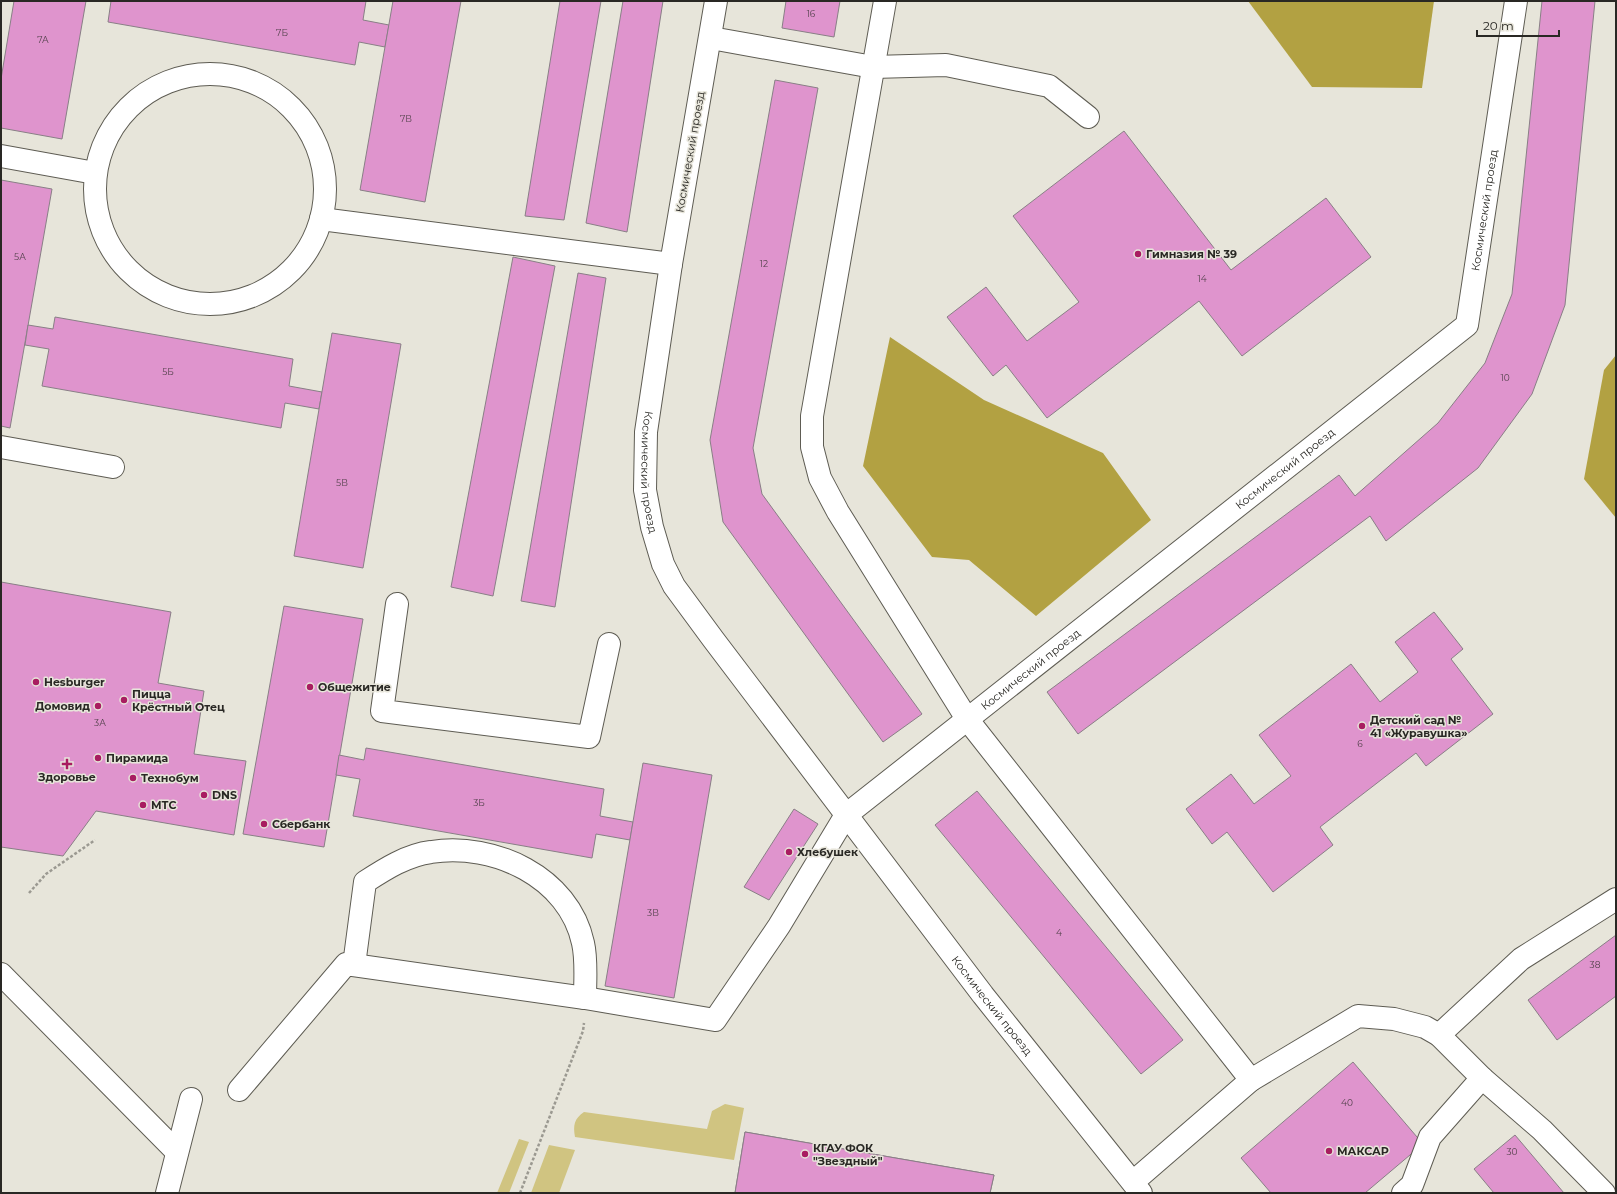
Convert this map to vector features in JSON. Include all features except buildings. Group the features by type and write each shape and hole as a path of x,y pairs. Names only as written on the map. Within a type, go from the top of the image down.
{"street":[{"name":"Космический проезд","path":"716,1 711,38 694,121 646,432 645,490 652,527 659,551 674,586 983,995 1137,1188"},
{"path":"885,1 872,67 812,416 812,447 820,478 838,512 967,719 1250,1080"},
{"name":"Космический проезд","path":"846,815 1467,325 1516,1"},
{"path":"711,38 872,67 946,65 1049,86 1088,118"},
{"path":"195,75 233,76 268,89 297,113 317,145 325,182 321,219 305,254 279,282 244,300 206,305 168,297 141,281 135,277 110,248 96,212 95,173 106,137 128,107 159,85 195,75"},
{"path":"1,156 95,173"},
{"path":"321,219 671,264"},
{"path":"1,448 113,467"},
{"path":"397,604 382,711 589,737 609,644"},
{"path":"239,1090 346,964 585,998 715,1020 779,926 846,815"},
{"path":"354,965 365,882 393,864 430,852 471,850 509,860 549,884 573,916 584,944 585,998"},
{"path":"1439,1035 1521,959 1616,899"},
{"path":"1,974 177,1152"},
{"path":"1137,1188 1250,1080 1358,1016 1394,1019 1426,1027 1439,1035 1482,1078 1542,1130 1604,1193"},
{"path":"1403,1193 1412,1185 1430,1137 1482,1078"},
{"path":"167,1193 191,1099"}],"path":[{"path":"29,893 46,874 95,840"},
{"path":"520,1193 583,1031 585,998"}],"shaded area":[{"path":"1248,1 1434,1 1422,88 1312,87"},
{"path":"890,337 984,400 1103,453 1151,520 1036,616 969,560 932,557 863,466"},
{"path":"1616,355 1616,518 1584,479 1604,370"},
{"path":"725,1104 744,1108 734,1160 575,1137 574,1129 576,1120 584,1112 707,1129 712,1111"},
{"path":"519,1139 529,1142 509,1193 497,1193"},
{"path":"549,1145 575,1150 559,1193 531,1193"}],"place":[{"name":"Гимназия № 39","path":"1138,254"},
{"name":"Hesburger","path":"36,682"},
{"name":"Общежитие","path":"310,687"},
{"name":"Пицца Крёстный Отец","path":"124,700"},
{"name":"Домовид","path":"98,706"},
{"name":"Детский сад № 41 «Журавушка»","path":"1362,726"},
{"name":"Пирамида","path":"98,758"},
{"name":"Здоровье","path":"67,764"},
{"name":"Технобум","path":"133,778"},
{"name":"DNS","path":"204,795"},
{"name":"МТС","path":"143,805"},
{"name":"Сбербанк","path":"264,824"},
{"name":"Хлебушек","path":"789,852"},
{"name":"МАКСАР","path":"1329,1151"},
{"name":"КГАУ ФОК \"Звездный\"","path":"805,1154"}]}
